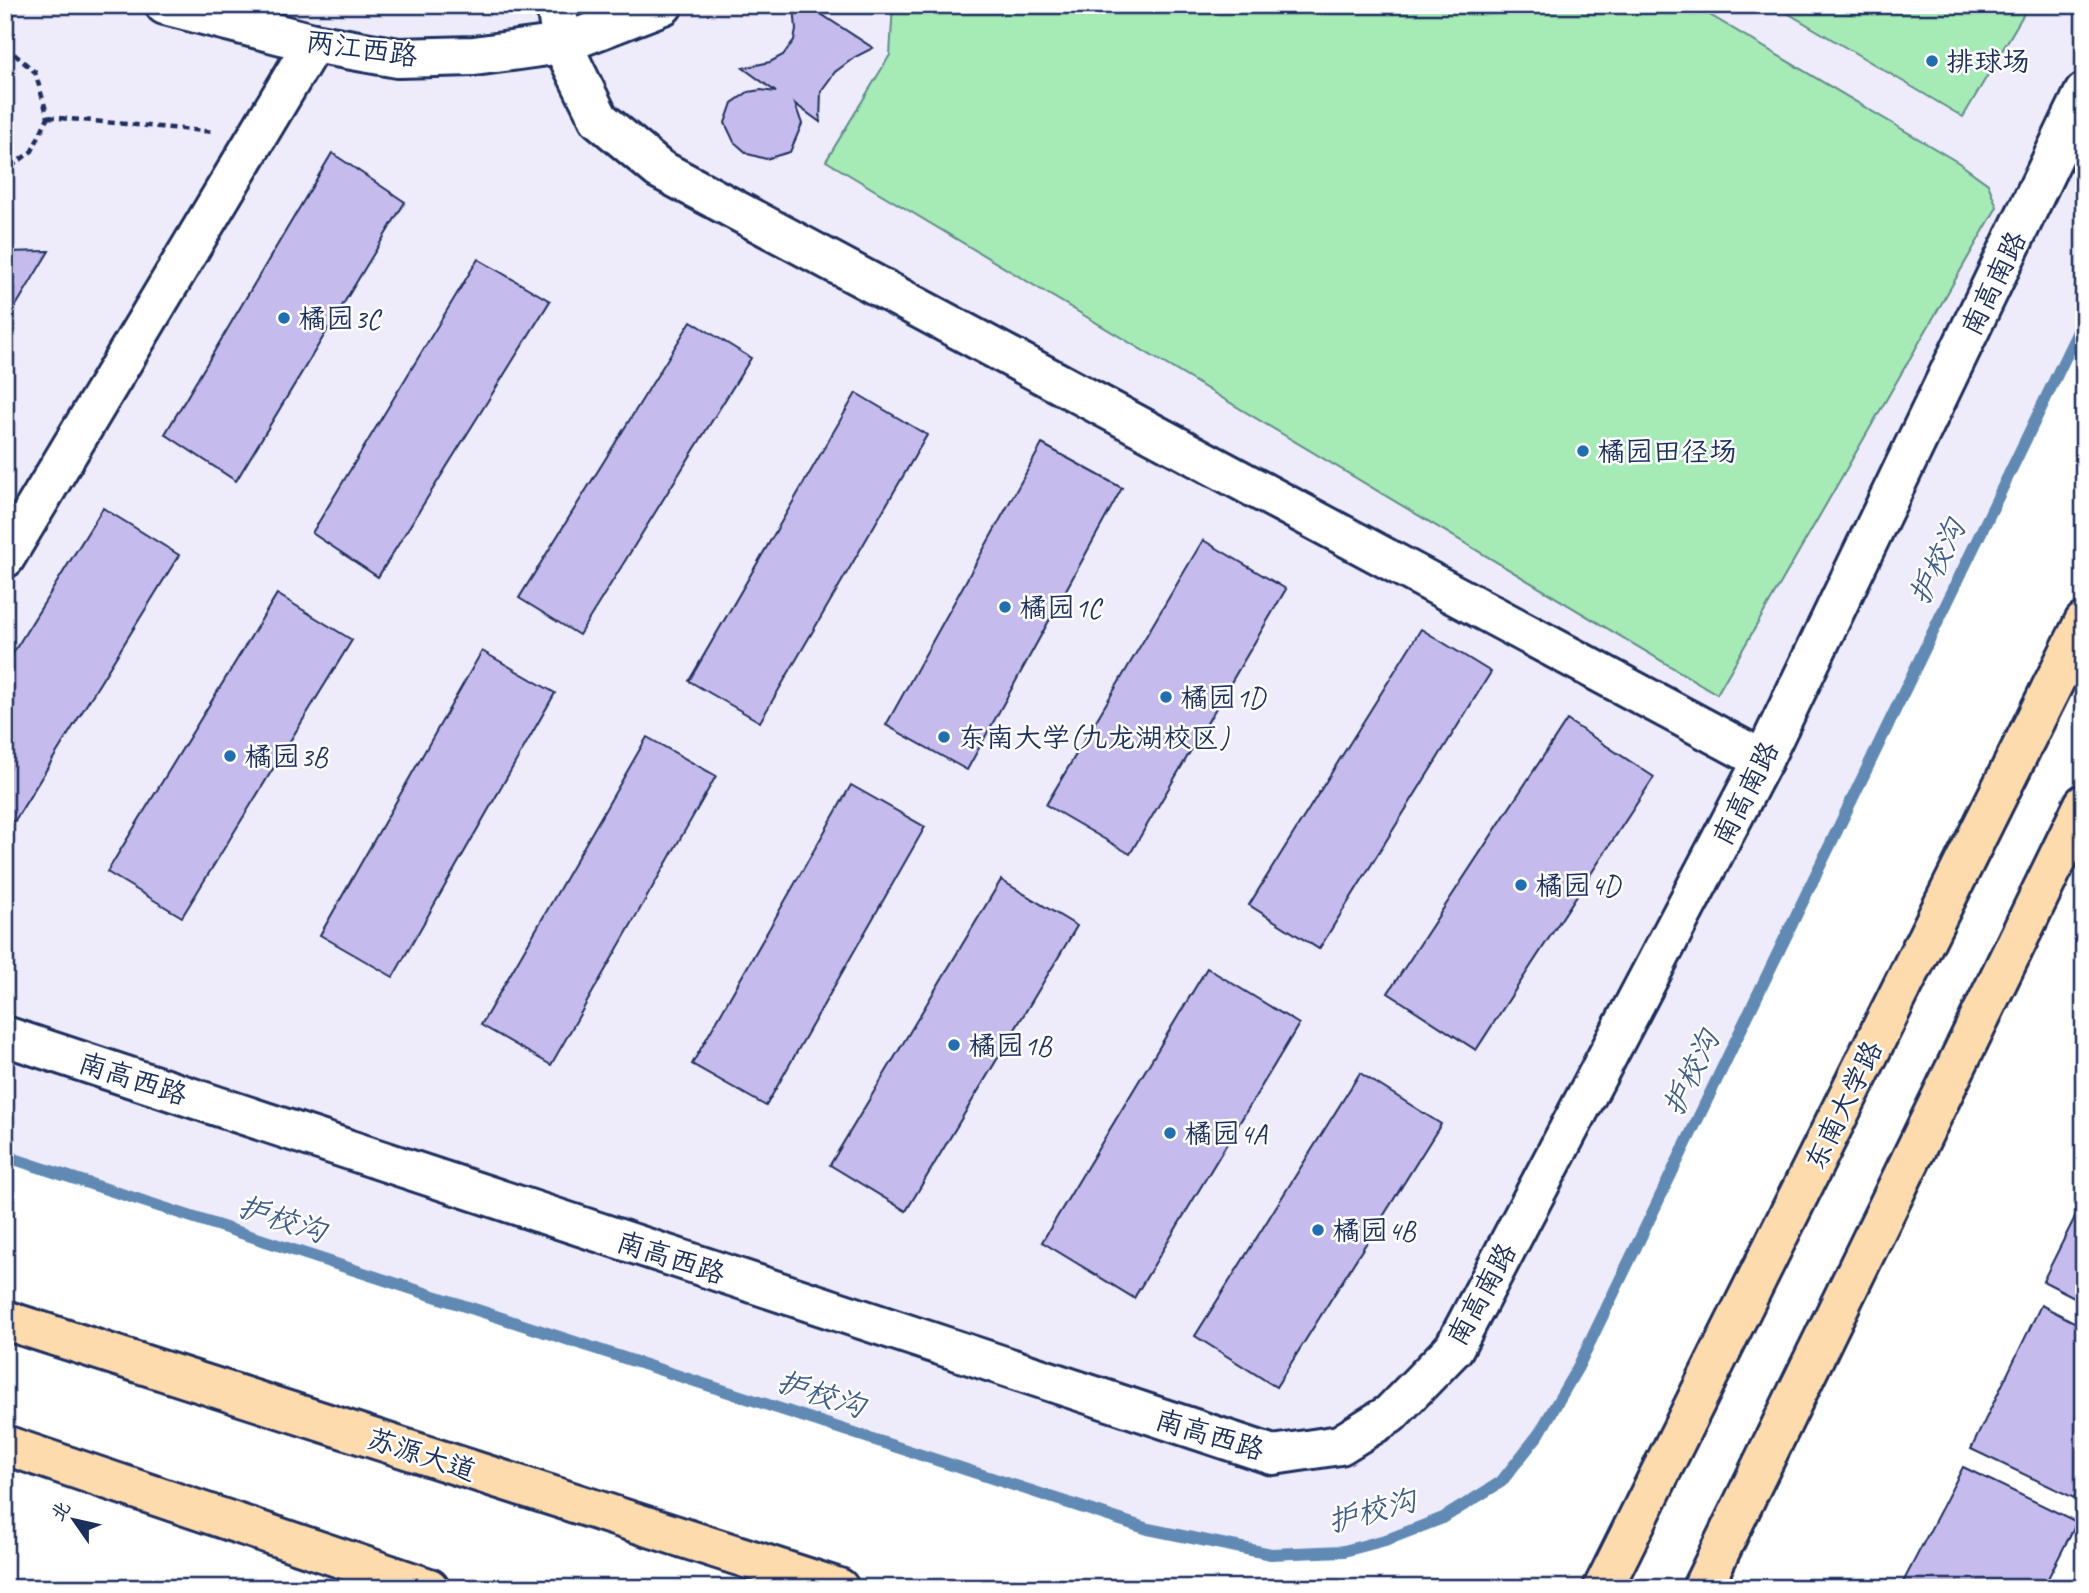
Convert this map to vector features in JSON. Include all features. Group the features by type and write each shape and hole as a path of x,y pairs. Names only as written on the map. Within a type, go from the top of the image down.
{"main road":[{"name":"东南大学路","path":"1602,1588 2084,622"},
{"path":"1702,1588 2084,804"},
{"name":"苏源大道","path":"5,1320 839,1588"},
{"path":"5,1445 429,1588"}],"street":[{"name":"两江西路","path":"165,5 313,43 398,58 474,56 562,44 663,5"},
{"path":"556,5 562,44 598,119 659,169 1763,760"},
{"path":"5,558 313,43"},
{"name":"南高南路","path":"1340,1445 1390,1415 1454,1348 1763,760 2084,93"},
{"name":"南高西路","path":"5,1036 1273,1455 1340,1445"}],"path":[{"path":"5,46 35,72 48,117 32,151 5,171"},
{"path":"48,117 257,136"}],"shaded area":[{"name":"东南大学(九龙湖校区)","path":"5,5 2084,5 2084,319 1578,1367 1539,1434 1501,1482 1443,1518 1389,1539 1344,1551 1271,1554 1148,1529 5,1156"}],"green space":[{"name":"橘园田径场","path":"893,5 1693,5 1959,163 1988,184 1997,207 1717,694 826,161 890,55"},
{"name":"排球场","path":"1774,5 2029,5 1963,117"}],"building":[{"path":"794,5 807,5 873,48 835,72 821,91 820,122 795,104 802,124 790,152 766,159 748,154 734,142 725,123 732,103 748,92 776,92 743,68 770,62 783,55 794,40"},
{"name":"橘园3C","path":"332,153 405,202 236,481 165,434"},
{"path":"49,251 5,324 5,252"},
{"path":"478,259 550,301 378,577 312,533"},
{"path":"691,321 751,358 579,635 519,598"},
{"path":"856,393 927,435 760,722 689,681"},
{"name":"橘园1C","path":"1042,444 1122,488 967,770 886,725"},
{"path":"103,508 179,555 14,822 5,816 5,666"},
{"name":"橘园1D","path":"1203,540 1286,589 1130,854 1046,805"},
{"name":"橘园3B","path":"277,594 352,640 182,917 107,872"},
{"path":"1421,629 1491,672 1319,949 1249,905"},
{"path":"482,651 555,693 393,977 320,935"},
{"name":"橘园4D","path":"1567,720 1654,777 1476,1050 1388,993"},
{"path":"647,737 716,776 551,1065 481,1025"},
{"path":"851,785 925,827 766,1106 692,1064"},
{"name":"橘园1B","path":"1001,880 1077,926 906,1211 830,1165"},
{"name":"橘园4A","path":"1207,968 1299,1024 1134,1298 1042,1242"},
{"name":"橘园4B","path":"1360,1073 1441,1124 1276,1387 1195,1336"},
{"path":"2084,1199 2084,1302 2043,1281"},
{"path":"2041,1305 2084,1327 2084,1478 2074,1498 1971,1449"},
{"path":"1963,1467 2077,1522 2043,1588 1900,1588"}],"waterway":[{"name":"护校沟","path":"5,1156 1148,1529 1271,1554 1344,1551 1389,1539 1443,1518 1501,1482 1539,1434 1578,1367 2084,319"}],"place":[{"name":"排球场","path":"1932,61"},
{"name":"橘园3C","path":"284,318"},
{"name":"橘园田径场","path":"1583,451"},
{"name":"橘园1C","path":"1005,607"},
{"name":"橘园1D","path":"1166,697"},
{"name":"东南大学(九龙湖校区)","path":"944,737"},
{"name":"橘园3B","path":"230,756"},
{"name":"橘园4D","path":"1521,885"},
{"name":"橘园1B","path":"954,1045"},
{"name":"橘园4A","path":"1170,1133"},
{"name":"橘园4B","path":"1318,1230"}]}
